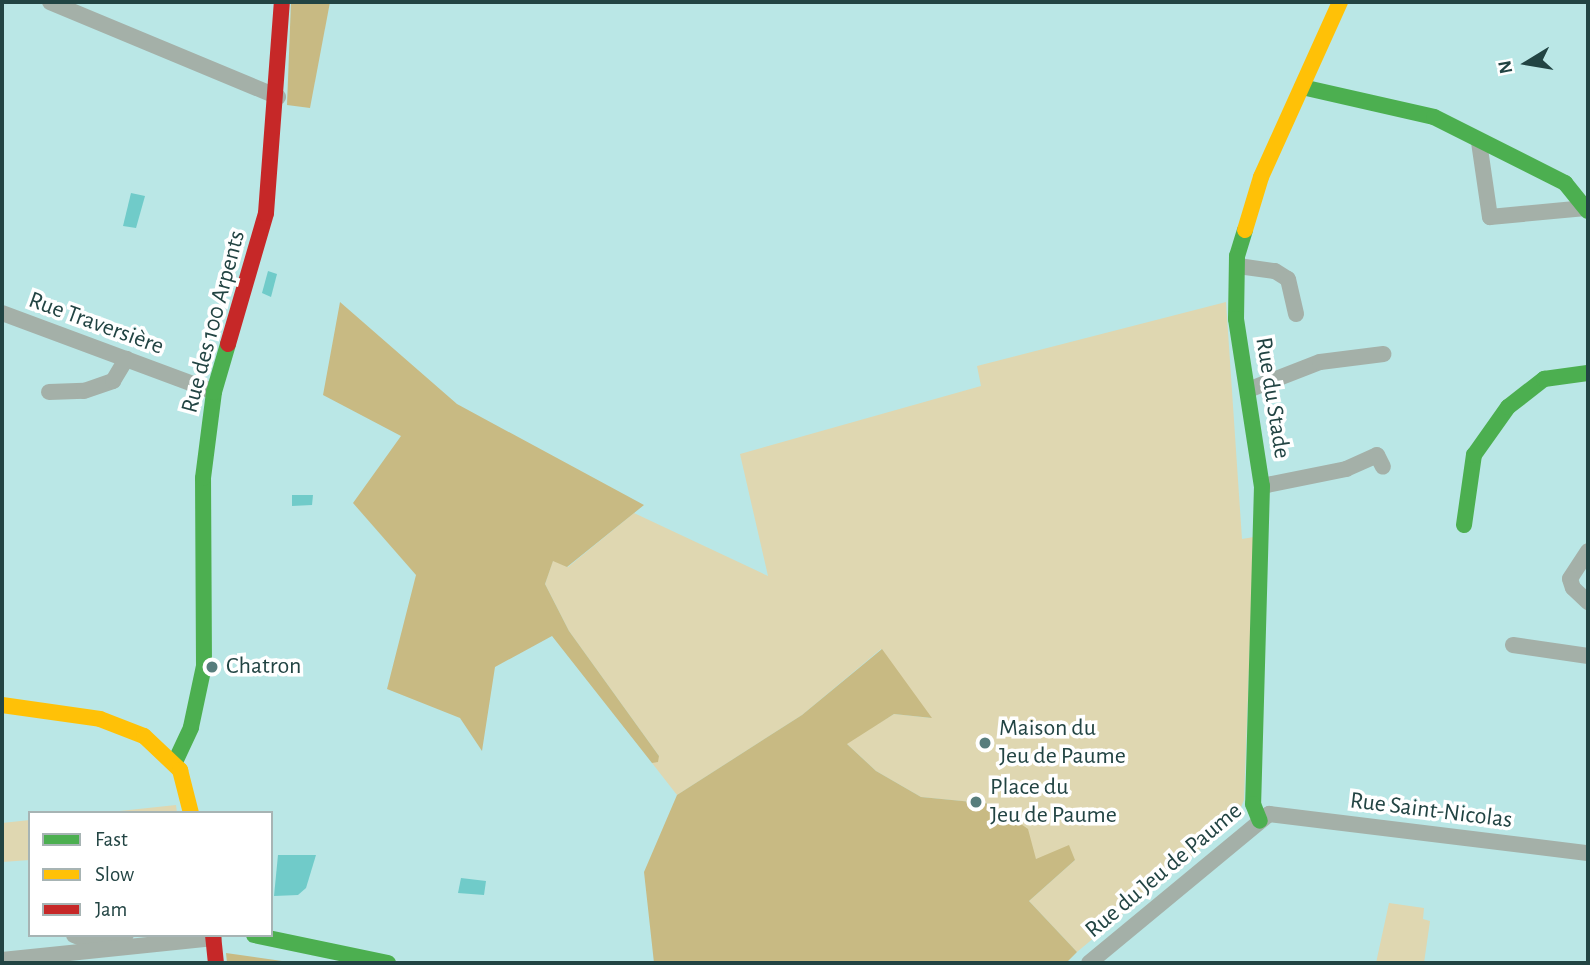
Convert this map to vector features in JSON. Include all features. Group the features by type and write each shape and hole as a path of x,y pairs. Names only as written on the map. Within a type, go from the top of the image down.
{"street":[{"path":"50,2 278,97"},
{"name":"Rue des 100 Arpents","path":"175,762 191,727 204,666 201,496 214,392 260,241 278,97 282,2"},
{"name":"Rue du Stade","path":"1264,817 1253,804 1262,486 1236,318 1237,265 1247,215 1340,2"},
{"path":"1302,87 1434,117 1565,183 1587,209"},
{"path":"1479,142 1490,217 1587,209"},
{"path":"1237,265 1275,271 1288,279 1296,314"},
{"name":"Rue Traversière","path":"2,313 214,392"},
{"path":"1248,390 1320,362 1383,354"},
{"path":"49,392 84,391 113,381 126,359"},
{"path":"1464,525 1474,455 1508,407 1544,379 1588,373"},
{"path":"1262,486 1346,469 1377,455 1383,467"},
{"path":"1588,551 1570,579 1573,588 1588,602"},
{"path":"1513,645 1588,656"},
{"path":"2,705 100,719 144,736 175,762 186,786 191,811"},
{"name":"Rue Saint-Nicolas","path":"1264,817 1588,853"},
{"name":"Rue du Jeu de Paume","path":"1089,963 1264,817"},
{"path":"79,937 105,937"},
{"path":"2,960 214,937 216,963"},
{"path":"264,937 388,963"}],"shaded area":[{"path":"291,2 330,2 310,108 287,105"},
{"path":"340,302 457,404 644,505 567,567 553,561 545,584 569,631 659,756 658,762 652,763 552,636 495,667 482,751 460,718 387,689 416,575 353,503 401,436 323,395"},
{"path":"1226,302 1242,539 1254,537 1244,800 1236,819 1077,952 1029,901 1075,860 1036,859 993,804 921,797 876,771 846,743 894,714 931,718 881,649 802,715 677,795 652,763 659,756 569,631 545,584 553,560 568,567 634,513 768,576 740,454 981,386 977,366"},
{"path":"882,649 932,718 894,714 847,744 876,771 921,797 993,804 1028,829 1036,859 1069,845 1075,860 1029,901 1077,952 1066,963 654,963 644,872 677,795 802,715"},
{"path":"176,805 177,811 120,811"},
{"path":"28,820 28,860 2,862 2,823"},
{"path":"1389,903 1424,908 1423,919 1430,921 1424,963 1376,963"},
{"path":"226,953 296,963 227,963"}],"water":[{"path":"131,193 145,196 136,228 123,226"},
{"path":"268,271 277,274 271,297 262,293"},
{"path":"292,495 313,495 312,505 292,506"},
{"path":"278,855 316,855 306,888 298,895 274,896"},
{"path":"461,878 486,881 484,895 458,893"}],"traffic: fast":[{"path":"1302,87 1434,117 1565,183 1588,211"},
{"path":"1245,230 1237,256 1236,319 1262,486 1253,804 1260,821"},
{"path":"175,762 191,727 204,666 203,478 214,392 228,344"},
{"path":"1464,525 1474,455 1508,407 1544,379 1588,373"},
{"path":"264,937 388,963"}],"traffic: slow":[{"path":"1245,230 1261,177 1340,2"},
{"path":"2,705 100,719 144,736 180,770 190,811"}],"traffic: jam":[{"path":"228,344 266,213 282,2"},
{"path":"213,937 216,963"}],"place":[{"name":"Chatron","path":"212,667"},
{"name":"Maison du Jeu de Paume","path":"985,743"},
{"name":"Place du Jeu de Paume","path":"976,802"}]}
